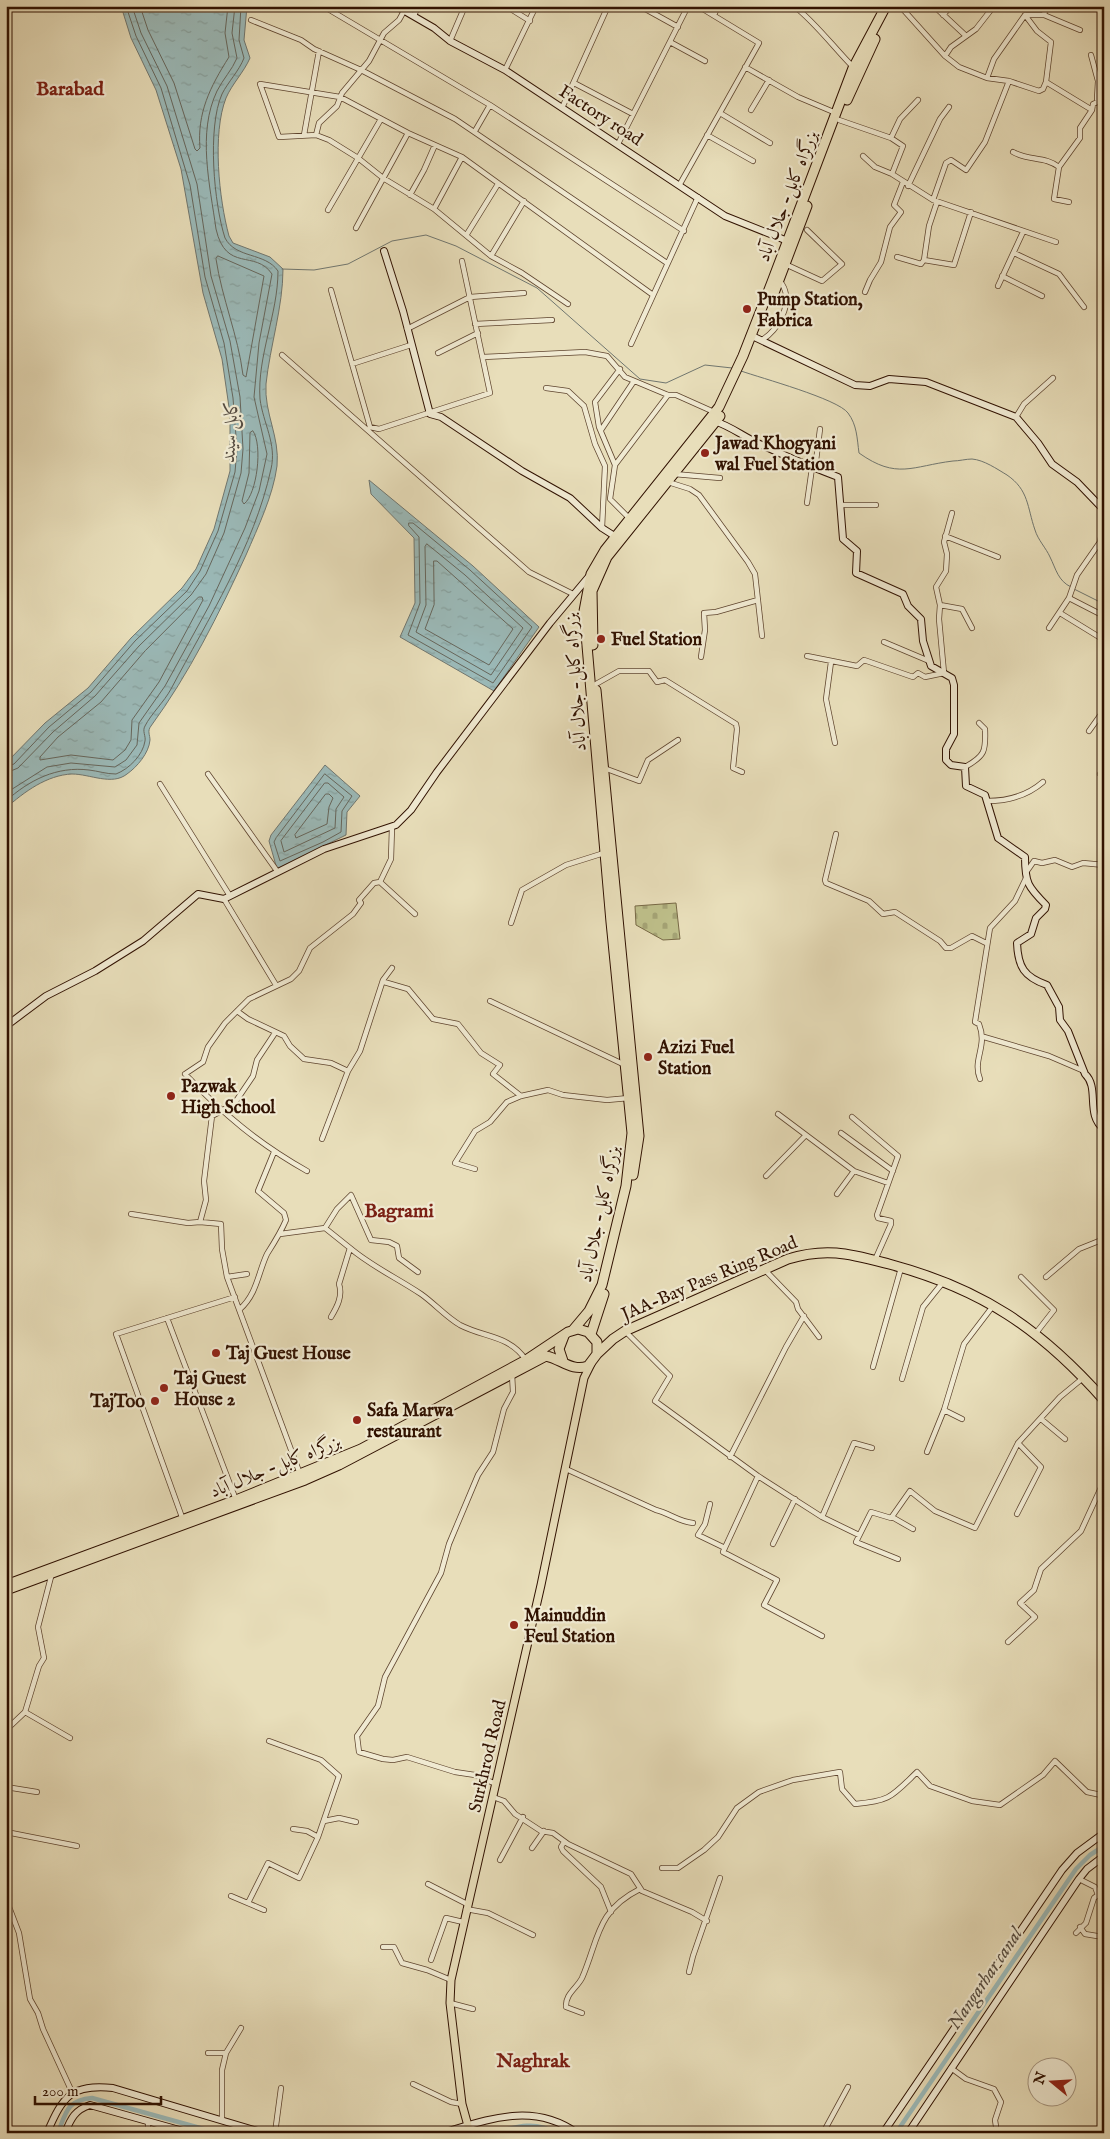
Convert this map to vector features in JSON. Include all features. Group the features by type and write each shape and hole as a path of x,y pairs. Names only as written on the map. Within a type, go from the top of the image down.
{"highway":[{"name":"بزرگراه کابل- جلال آباد","path":"602,785 604,768 596,684 590,645 592,591 608,556 714,418 726,398 756,338 790,242 856,70 886,6"},
{"name":"بزرگراه کابل- جلال آباد","path":"856,70 893,6"},
{"name":"بزرگراه کابل- جلال آباد","path":"776,282 785,264 790,242"},
{"name":"بزرگراه کابل- جلال آباد","path":"597,1354 598,1348 593,1335 614,1250 629,1168 632,1098 614,922 585,596 591,574 616,537 667,477"},
{"name":"بزرگراه کابل- جلال آباد","path":"614,922 625,1065 632,1098"},
{"name":"بزرگراه کابل- جلال آباد","path":"6,1585 236,1500 361,1449 526,1360 570,1331 585,1318 596,1300 614,1250"},
{"name":"JAA-Bay Pass Ring Road","path":"597,1354 612,1339 625,1332 788,1259 815,1252 850,1253 944,1281 993,1306 1036,1333 1104,1400"},
{"path":"570,1331 584,1330 593,1335 612,1339"},
{"name":"بزرگراه کابل- جلال آباد","path":"563,1361 560,1356 560,1343 570,1331"},
{"path":"563,1361 573,1368 583,1368 592,1363 597,1354"},
{"name":"بزرگراه کابل- جلال آباد","path":"6,1590 305,1480 339,1465 546,1356 563,1361"}],"main road":[{"name":"Surkhrod Road","path":"469,2129 462,2104 450,2003 451,1980 566,1469 582,1387 587,1370 592,1363"},
{"path":"573,1368 581,1380 582,1387"}],"street":[{"path":"322,6 490,105 684,231"},
{"name":"Factory road","path":"396,6 450,41 505,70 680,184 725,216 790,242"},
{"path":"414,16 418,6"},
{"path":"450,41 465,6"},
{"path":"506,6 530,21"},
{"path":"505,70 536,6"},
{"path":"562,108 608,6"},
{"path":"640,6 678,27"},
{"path":"618,144 688,6"},
{"path":"680,184 759,43 698,6"},
{"path":"714,15 718,6"},
{"path":"794,6 809,17 821,35 856,70"},
{"path":"900,6 945,56 959,67 987,78 1008,81 1042,91 1046,82 1051,42 1037,31 1026,15"},
{"path":"934,6 965,35"},
{"path":"943,15 950,6"},
{"path":"945,56 951,47 965,35 976,29 994,6"},
{"path":"1044,15 1046,6"},
{"path":"316,135 317,126 337,106 340,97 374,54 384,33 399,20 404,11"},
{"path":"987,78 994,59 1026,15"},
{"path":"1026,15 1044,15 1080,30"},
{"path":"251,20 302,40 319,51 361,70 475,131 667,263"},
{"path":"670,42 705,61"},
{"path":"304,135 319,51"},
{"path":"1091,55 1098,81 1096,99 1102,103"},
{"path":"745,67 798,97 891,138 904,147 892,174"},
{"path":"751,110 769,80"},
{"path":"897,256 921,264 924,260 929,226 946,163 951,160 965,171 985,142 1008,81"},
{"path":"1046,82 1092,110"},
{"path":"574,83 633,114"},
{"path":"568,304 522,273 490,256 467,234 434,208 383,178 358,158 316,135 279,137 260,84 340,97 408,133 462,157 653,295"},
{"path":"891,138 900,119 918,100"},
{"path":"1069,202 1054,199 1058,167 1080,138 1080,128 1092,110 1093,104 1102,103"},
{"path":"475,131 490,105"},
{"path":"908,186 940,119 949,107"},
{"path":"720,112 770,142"},
{"path":"328,210 381,119"},
{"path":"356,228 408,133"},
{"path":"708,134 752,160"},
{"path":"410,195 424,170 435,144"},
{"path":"1013,152 1026,159 1050,160 1058,167"},
{"path":"863,156 875,167 892,174 908,186 935,201 1056,242"},
{"path":"434,208 462,157"},
{"path":"865,292 881,262 890,227 901,212 894,205 903,182"},
{"path":"467,234 498,184"},
{"path":"631,344 698,197"},
{"path":"490,256 524,201"},
{"path":"924,260 954,265 971,212"},
{"path":"785,264 822,281 842,264 807,230"},
{"path":"998,286 1023,232"},
{"path":"384,251 430,414"},
{"path":"1014,253 1059,274 1084,307"},
{"path":"331,290 370,427 380,429 490,393 462,261"},
{"path":"1002,276 1042,296"},
{"path":"756,338 774,332 785,305 784,288 776,282"},
{"path":"407,329 470,297 524,293"},
{"path":"475,324 552,320"},
{"path":"438,353 478,333"},
{"path":"756,338 855,385 870,386 889,379 926,382 1016,416 1052,464 1077,482 1103,508"},
{"path":"352,364 411,346"},
{"path":"483,357 585,352 607,356 625,377 668,395 676,394 760,445 814,469 838,477 843,539 856,551 856,573 904,595 908,606 921,619 923,641 933,668 944,673 954,682 954,734 944,755 949,764 965,767 977,760 984,752 986,729 978,723"},
{"path":"282,355 529,572 585,596"},
{"path":"615,465 601,430 595,402 620,369"},
{"path":"1016,416 1028,400 1053,378"},
{"path":"601,430 634,381"},
{"path":"546,388 568,391 584,406 595,444 605,466 602,528"},
{"path":"630,519 610,499 615,465 668,395"},
{"path":"430,414 441,417 522,471 570,498 602,528 616,537"},
{"path":"807,504 820,429"},
{"path":"667,477 720,478"},
{"path":"667,477 699,495 748,562 755,574 762,636"},
{"path":"841,505 876,505"},
{"path":"944,673 939,619 940,606 936,587 946,571 946,536 952,513"},
{"path":"1049,628 1069,598 1077,575 1102,543 1104,522"},
{"path":"946,536 998,557"},
{"path":"6,1026 46,996 95,971 143,941 198,894 227,897 277,871 334,845 392,827 411,810 437,772 574,592 591,574"},
{"path":"1069,598 1104,616"},
{"path":"701,657 705,630 704,613 716,612 758,600"},
{"path":"940,606 962,609 972,628"},
{"path":"1060,613 1104,640"},
{"path":"884,642 929,661"},
{"path":"806,656 857,666 864,660 913,676 918,673 925,677 944,673"},
{"path":"831,662 827,710 835,742"},
{"path":"596,684 619,671 649,671 657,682 665,680 736,724 733,768 742,772"},
{"path":"1089,731 1104,710"},
{"path":"604,768 639,781 648,760 678,740"},
{"path":"965,767 966,786 982,792 998,838 1024,858 1028,887 1046,907 1036,918 1031,934 1017,943 1021,966 1033,980 1047,985 1059,1007 1060,1020 1068,1031 1085,1072 1090,1079 1092,1106 1096,1120 1104,1129"},
{"path":"1100,774 1104,768"},
{"path":"208,774 277,871"},
{"path":"987,802 1004,801 1033,791 1044,782"},
{"path":"160,784 227,897 276,986"},
{"path":"380,882 391,859 392,827"},
{"path":"836,834 825,880 826,883 869,901 882,914 895,912 940,941 946,948 951,948 972,936 986,943"},
{"path":"511,923 522,890 566,865 608,857"},
{"path":"980,1079 976,1070 984,1037 979,1024 975,1022 986,943 990,928 1015,901 1025,876 1034,861 1042,863 1055,860 1072,867 1083,863 1104,865"},
{"path":"380,882 416,914"},
{"path":"307,1171 274,1152 220,1111 185,1074 203,1062 208,1047 249,999 291,979 298,971 310,948 353,914 361,904 359,900 374,883 380,882"},
{"path":"322,1139 348,1071 360,1051 384,982 392,968"},
{"path":"384,982 408,989 433,1019 458,1024 481,1053 500,1065 493,1074 521,1096"},
{"path":"490,1002 625,1065"},
{"path":"237,1011 284,1036 290,1046 304,1059 331,1063 348,1071"},
{"path":"200,1222 206,1200 204,1181 212,1116 234,1104 253,1076 257,1060 275,1032"},
{"path":"984,1037 1049,1056 1085,1072"},
{"path":"475,1169 455,1163 475,1131 490,1122 507,1102 521,1096 548,1090 562,1095 607,1100 632,1098"},
{"path":"778,1114 854,1171 888,1183"},
{"path":"852,1117 898,1154 877,1215 880,1219 890,1221 891,1224 875,1260"},
{"path":"840,1133 893,1171"},
{"path":"766,1176 805,1136"},
{"path":"240,1309 248,1303 254,1292 267,1256 280,1234 286,1216 258,1192 257,1189 274,1152"},
{"path":"837,1194 854,1171"},
{"path":"325,1228 337,1209 352,1194 371,1240 389,1242 397,1246 399,1258 418,1272"},
{"path":"131,1214 188,1223 221,1224 222,1248 227,1277 300,1475"},
{"path":"280,1234 325,1228 350,1248 426,1298 458,1324 478,1333 500,1339 518,1348 526,1360"},
{"path":"1046,1277 1079,1249 1104,1239"},
{"path":"331,1317 338,1306 339,1284 350,1248"},
{"path":"873,1367 901,1267"},
{"path":"764,1269 796,1302 819,1337"},
{"path":"227,1277 247,1274"},
{"path":"1021,1277 1054,1310 1036,1333"},
{"path":"902,1379 923,1307 944,1281"},
{"path":"183,1520 116,1334 235,1297"},
{"path":"927,1452 944,1410 964,1344 993,1306"},
{"path":"730,1457 786,1347 804,1316"},
{"path":"167,1318 236,1500"},
{"path":"625,1332 670,1376 655,1401 758,1476 822,1518 859,1535"},
{"path":"496,1784 475,1775 455,1772 407,1757 383,1759 359,1752 357,1736 378,1706 385,1676 441,1573 450,1544 478,1475 492,1452 504,1409 514,1392 512,1373"},
{"path":"892,1517 909,1491 935,1511 975,1528 1018,1443 1083,1378"},
{"path":"944,1410 962,1419"},
{"path":"1041,1419 1065,1439"},
{"path":"822,1518 854,1443 872,1448"},
{"path":"1017,1514 1041,1467 1018,1443"},
{"path":"566,1469 656,1510 666,1512 684,1522 693,1524"},
{"path":"758,1476 723,1552 777,1580 764,1604 765,1606 822,1636"},
{"path":"1008,1642 1035,1617 1020,1603 1034,1590 1041,1569 1081,1532 1104,1481"},
{"path":"773,1544 795,1499"},
{"path":"710,1504 705,1524 698,1535 725,1548"},
{"path":"898,1559 857,1542 859,1535 872,1511 889,1518 892,1517 913,1529"},
{"path":"6,1730 25,1712 39,1666 44,1658 38,1627 52,1573"},
{"path":"25,1712 70,1738"},
{"path":"248,1903 268,1863 299,1878 318,1837 339,1775 321,1760 270,1740"},
{"path":"662,1868 678,1868 704,1850 718,1837 738,1808 759,1792 793,1780 813,1778 826,1773 840,1772 842,1789 855,1804 881,1802 894,1794 916,1772 930,1786 972,1801 1000,1805 1043,1775 1055,1761 1087,1792 1101,1796 1104,1799"},
{"path":"6,1787 37,1792"},
{"path":"493,1797 504,1801 515,1814 523,1817 539,1830 553,1833 564,1842 631,1874 640,1889 706,1920"},
{"path":"500,1860 523,1817"},
{"path":"324,1821 340,1818 356,1822"},
{"path":"293,1829 307,1831 318,1837"},
{"path":"532,1848 544,1831"},
{"path":"6,1832 77,1846"},
{"path":"883,2133 1062,1870 1077,1853 1104,1833"},
{"path":"564,1842 563,1851 601,1887 610,1912"},
{"path":"908,2133 1079,1879 1104,1856"},
{"path":"689,1972 692,1956 720,1878"},
{"path":"1079,1879 1095,1887 1098,1895"},
{"path":"428,1884 467,1907 488,1913 533,1935"},
{"path":"582,2013 566,2007 565,2004 568,1995 581,1979 601,1924 610,1912 630,1894 640,1889"},
{"path":"1098,1895 1104,1897"},
{"path":"1076,1933 1086,1923 1094,1898 1098,1895"},
{"path":"231,1896 264,1910"},
{"path":"6,1899 19,1933 30,1999 38,2013 43,2029 72,2092"},
{"path":"431,1960 446,1918 463,1922"},
{"path":"1080,1927 1085,1934 1103,1937"},
{"path":"383,1947 394,1947 402,1963 428,1970 451,1980"},
{"path":"450,2003 473,2009"},
{"path":"222,2120 222,2070 226,2053 241,2028"},
{"path":"208,2052 226,2053"},
{"path":"951,2068 966,2080 994,2089 1001,2102 995,2120 997,2133"},
{"path":"413,2084 451,2102 462,2104"},
{"path":"47,2133 57,2109 72,2092 93,2086 113,2088 264,2133"},
{"path":"823,2133 848,2087"},
{"path":"275,2133 281,2088"},
{"path":"64,2133 72,2116 79,2109 90,2104 190,2133"},
{"path":"442,2133 469,2129 484,2121 535,2116 550,2118 564,2123 577,2133"},
{"path":"148,2122 148,2133"}],"green space":[{"path":"676,903 680,939 663,940 636,925 635,906"}],"water":[{"path":"121,6 247,6 244,40 250,58 226,98 219,130 218,167 225,221 233,243 270,257 283,269 279,312 266,384 267,405 276,445 277,466 269,500 246,555 203,643 178,686 150,728 149,745 135,768 115,779 79,774 54,777 28,790 6,808 6,763 45,723 88,688 131,638 182,588 196,569 214,529 230,471 230,414 222,359 203,293 181,169 156,90 131,38"},
{"path":"369,480 473,566 539,627 494,691 400,637 415,603 414,538 371,494"},
{"path":"325,765 360,796 347,812 346,835 277,869 269,841 271,835"}],"waterway":[{"path":"282,269 314,270 348,264 392,241 426,235 456,246 537,288 640,379 666,383 705,365 732,368"},
{"path":"741,371 815,395 841,407 848,413 853,422 859,453 884,466 905,469 972,459 986,463 1007,475 1020,487 1038,537 1060,578 1071,587"},
{"path":"1074,589 1104,604"},
{"name":"Nangarhar canal","path":"896,2133 1076,1869 1090,1855 1104,1846"},
{"name":"Nangarhar canal","path":"58,2133 72,2104 92,2098 218,2133"},
{"name":"Nangarhar canal","path":"494,2133 525,2126 540,2127 556,2133"}],"place":[{"name":"Pump Station, Fabrica","path":"747,309"},
{"name":"Jawad Khogyani wal Fuel Station","path":"705,453"},
{"name":"Fuel Station","path":"601,639"},
{"name":"Azizi Fuel Station","path":"648,1057"},
{"name":"Pazwak High School","path":"171,1096"},
{"name":"Taj Guest House","path":"216,1353"},
{"name":"Taj Guest House 2","path":"164,1388"},
{"name":"TajToo","path":"155,1401"},
{"name":"Safa Marwa restaurant","path":"357,1420"},
{"name":"Mainuddin Feul Station","path":"514,1625"}],"district":[{"name":"Barabad","path":"70,88"},
{"name":"Bagrami","path":"399,1210"},
{"name":"Naghrak","path":"533,2060"}],"water label":[{"name":"کابل سيند","path":"229,431"}]}
